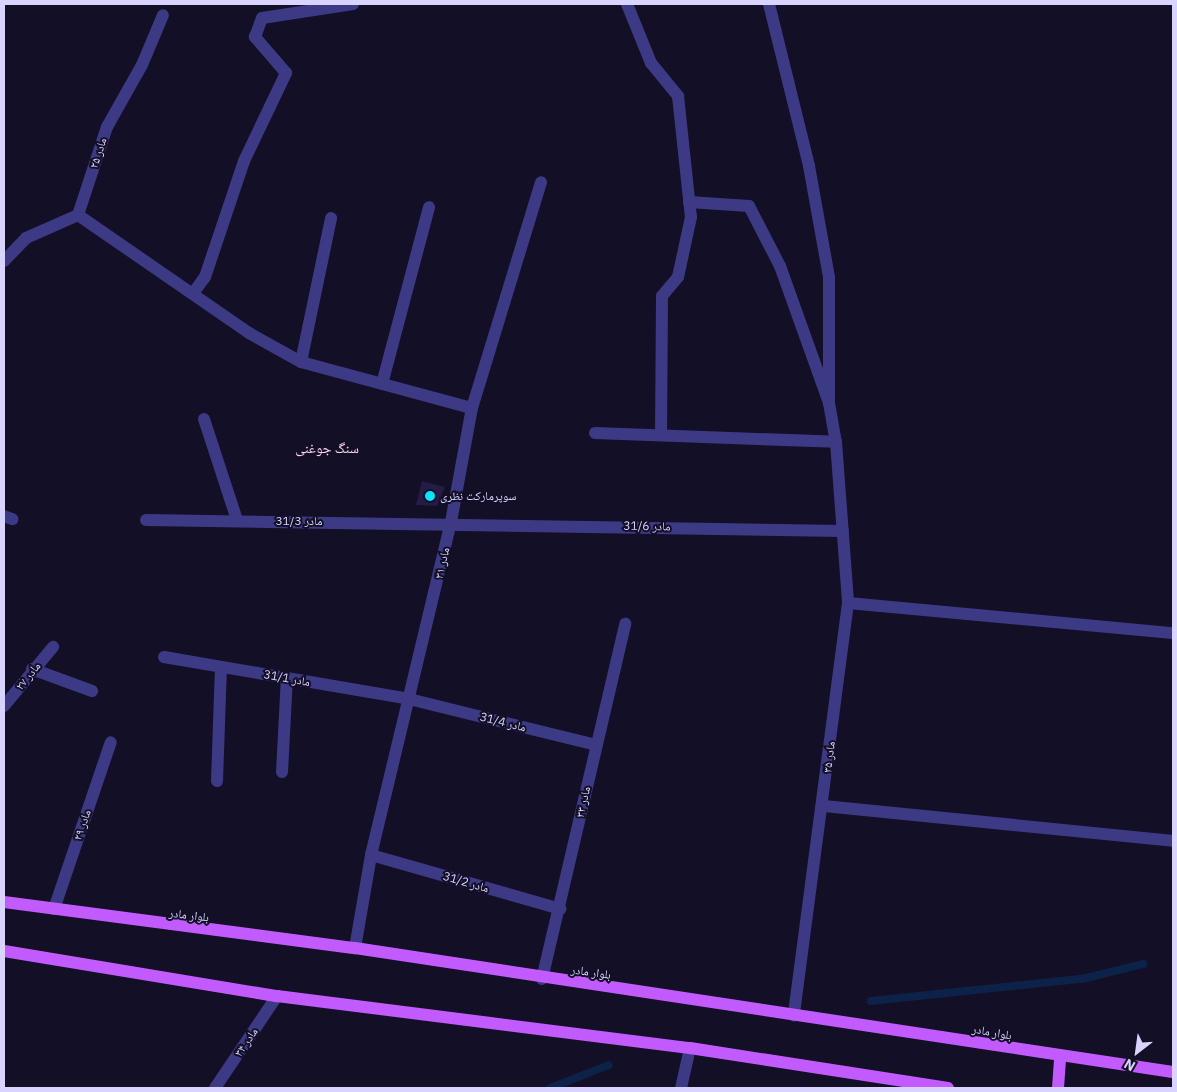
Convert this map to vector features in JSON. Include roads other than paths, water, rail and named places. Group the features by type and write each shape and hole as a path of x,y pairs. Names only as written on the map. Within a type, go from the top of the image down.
{"main road":[{"name":"بلوار مادر","path":"4,902 355,948 542,979 794,1014 1060,1058 1173,1072"},
{"path":"4,951 277,996 690,1048 948,1088"},
{"path":"1058,1088 1060,1058"}],"street":[{"path":"194,292 205,277 244,161 286,73 254,37 262,18 353,4"},
{"path":"627,4 651,63 678,96 691,217 678,278 662,296 661,434"},
{"path":"769,4 809,166 829,277 830,403"},
{"name":"مادر ۲۵","path":"78,214 107,127 142,65 163,15"},
{"name":"مادر ۳۱","path":"355,948 372,855 451,522 472,408 541,182"},
{"path":"689,202 749,206 780,266 830,403"},
{"path":"382,384 429,207"},
{"path":"4,261 26,238 78,214 194,292 249,333 301,362 472,408"},
{"path":"301,362 331,218"},
{"name":"مادر ۳۵","path":"794,1014 824,806 848,603 836,442 830,403"},
{"path":"204,419 237,520"},
{"path":"595,433 836,442"},
{"name":"مادر 31/3","path":"146,520 451,522"},
{"name":"مادر 31/6","path":"451,522 843,531"},
{"path":"848,603 1173,633"},
{"name":"مادر ۳۳","path":"542,979 560,909 625,624"},
{"name":"مادر ۲۷","path":"4,706 32,669 53,646"},
{"name":"مادر 31/1","path":"164,657 410,699"},
{"path":"217,781 221,667"},
{"path":"32,669 92,691"},
{"path":"282,772 287,678"},
{"name":"مادر 31/4","path":"410,699 596,745"},
{"name":"مادر ۲۹","path":"54,908 111,742"},
{"path":"824,806 1173,841"},
{"name":"مادر 31/2","path":"372,855 560,909"},
{"name":"مادر ۳۴","path":"215,1088 277,996"},
{"path":"681,1088 690,1048"}],"waterway":[{"path":"871,1001 1082,979 1143,964"},
{"path":"550,1088 609,1065"}],"place":[{"name":"سوپرمارکت نظری","path":"430,496"}],"district":[{"name":"سنگ جوغنی","path":"327,448"}]}
